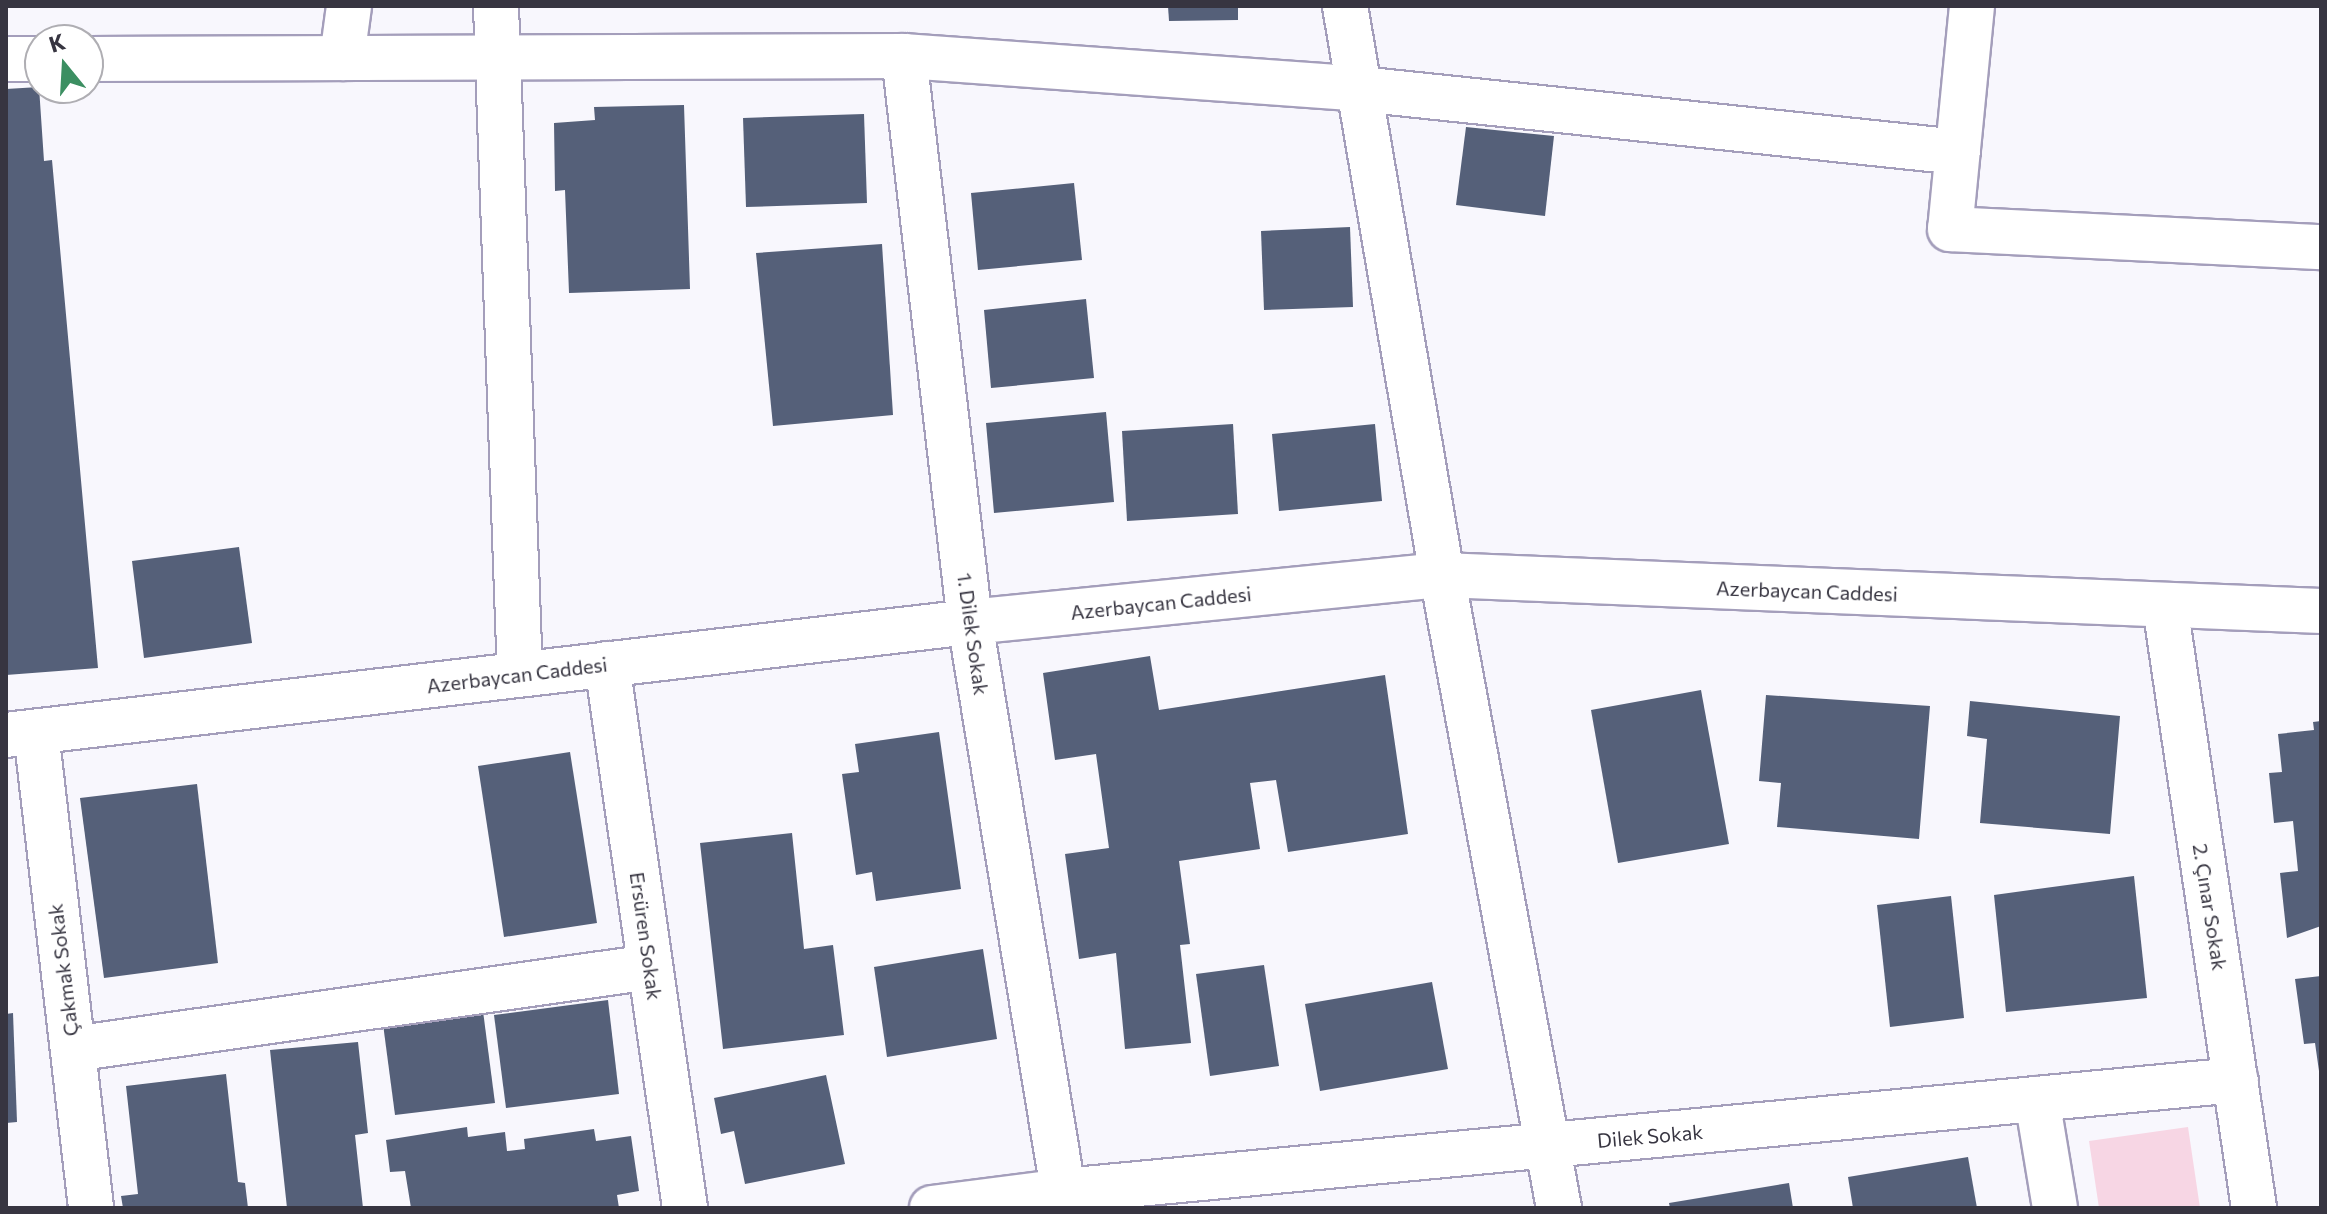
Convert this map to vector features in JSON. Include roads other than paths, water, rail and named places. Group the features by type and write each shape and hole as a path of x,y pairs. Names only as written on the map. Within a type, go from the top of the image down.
{"street":[{"path":"342,58 349,6"},
{"path":"496,6 494,57 520,675"},
{"path":"1345,6 1442,575 1559,1208"},
{"path":"1972,6 1950,229 2321,247"},
{"path":"104,59 904,56 1360,89 1958,152"},
{"name":"1. Dilek Sokak","path":"904,56 970,622 1065,1199"},
{"name":"Azerbaycan Caddesi","path":"21,734 970,622 1442,575 2321,611"},
{"name":"2. Çınar Sokak","path":"2165,606 2254,1208"},
{"name":"Ersüren Sokak","path":"607,664 685,1208"},
{"name":"Çakmak Sokak","path":"21,734 73,1049 91,1208"},
{"path":"73,1049 650,967"},
{"name":"Dilek Sokak","path":"932,1208 1065,1199 1549,1145 2236,1080"},
{"path":"2037,1099 2055,1208"}]}
